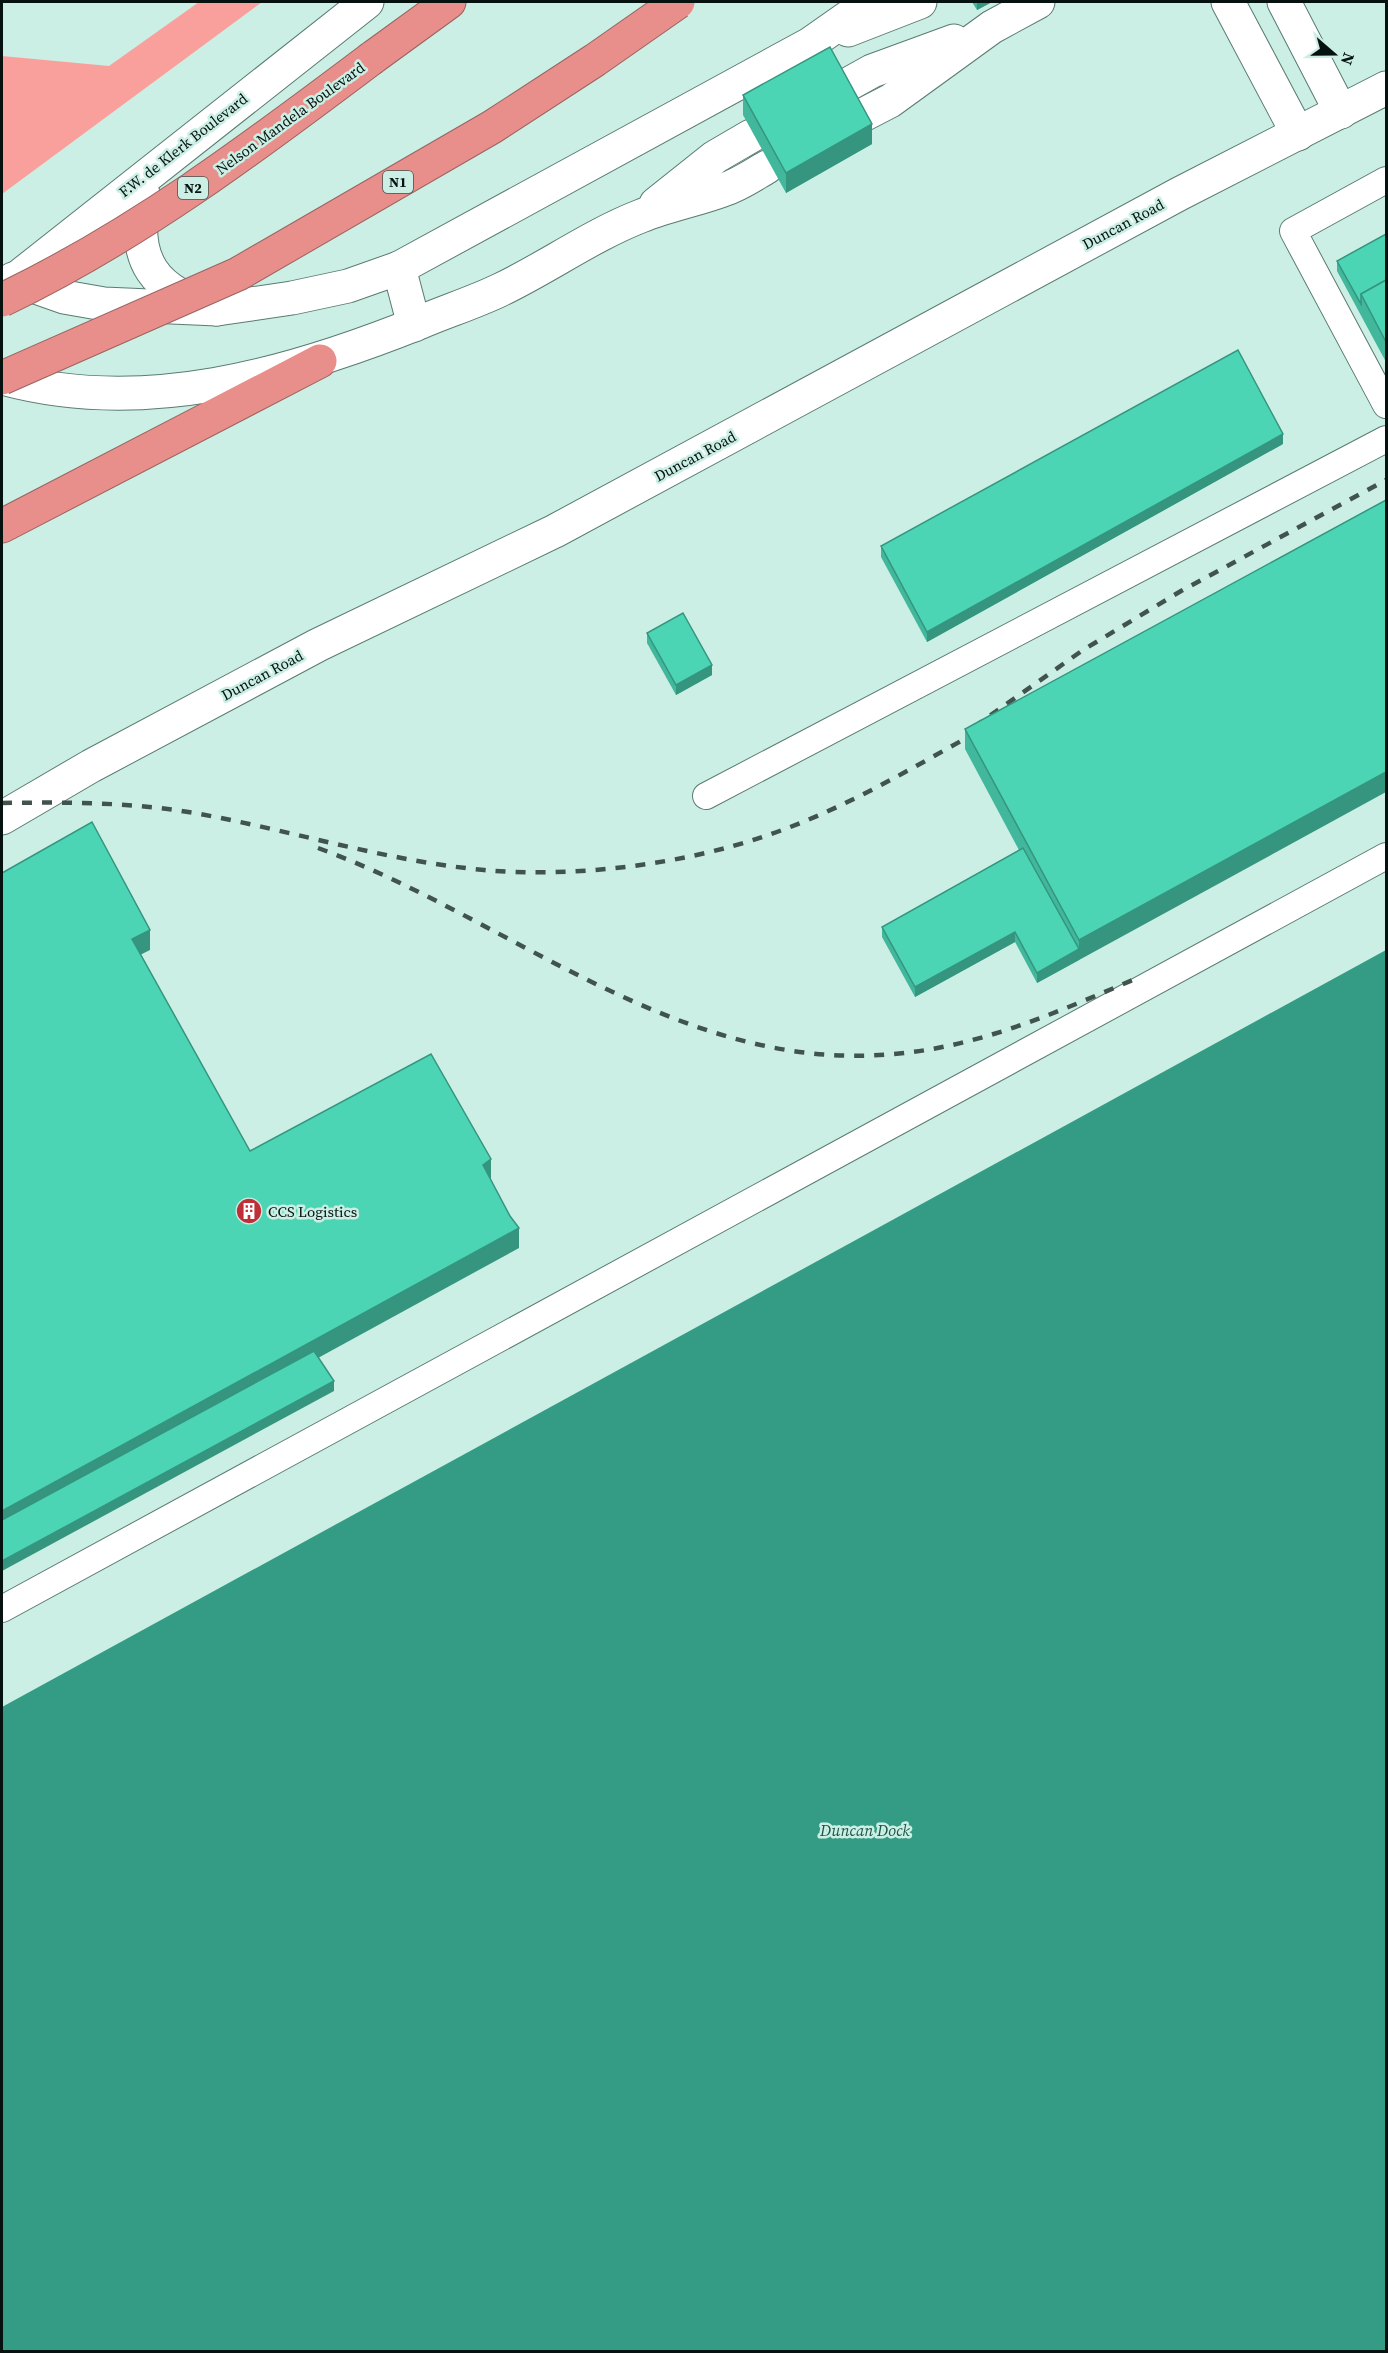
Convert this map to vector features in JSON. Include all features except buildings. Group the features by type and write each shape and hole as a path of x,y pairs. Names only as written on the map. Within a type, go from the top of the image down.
{"highway":[{"name":"Nelson Mandela Boulevard","path":"4,285 118,238 245,153 449,2"},
{"name":"N1","path":"2,378 238,274 492,127 595,60 678,2"},
{"path":"2,526 320,361"}],"street":[{"name":"F.W. de Klerk Boulevard","path":"4,285 367,2"},
{"path":"4,285 104,304 217,309 337,289 399,268 810,44 870,2"},
{"path":"810,44 920,2"},
{"path":"861,116 890,101 992,27 1038,2"},
{"path":"1228,2 1298,134"},
{"path":"1284,2 1341,112"},
{"path":"845,86 872,71 992,27"},
{"name":"Duncan Road","path":"2,818 91,766 308,650 555,531 1169,199 1386,88"},
{"path":"2,378 42,387 94,392 147,392 238,382 320,361 500,290 640,216 715,157 751,136"},
{"path":"174,152 144,195 140,218 146,260 158,281 171,292 193,303 217,309"},
{"path":"640,216 726,190 767,167"},
{"path":"399,268 414,325"}],"lane":[{"path":"1386,180 1293,231 1386,405"},
{"path":"706,796 1386,439"},
{"path":"2,1609 1386,856"}],"shaded area":[{"path":"199,2 262,2 2,194 2,56 109,66"}],"water":[{"name":"Duncan Dock","path":"1386,950 1386,2351 2,2351 2,1707"}],"railway":[{"path":"974,727 1083,650 1181,591 1386,480"},
{"path":"2,803 98,804 170,809 447,866 518,872 589,870 662,862 698,855 765,836 848,802 979,731"},
{"path":"318,848 389,878 597,985 668,1016 740,1040 815,1054 894,1054 957,1044 1018,1026 1135,979"}],"place":[{"name":"CCS Logistics","path":"249,1211"}]}
